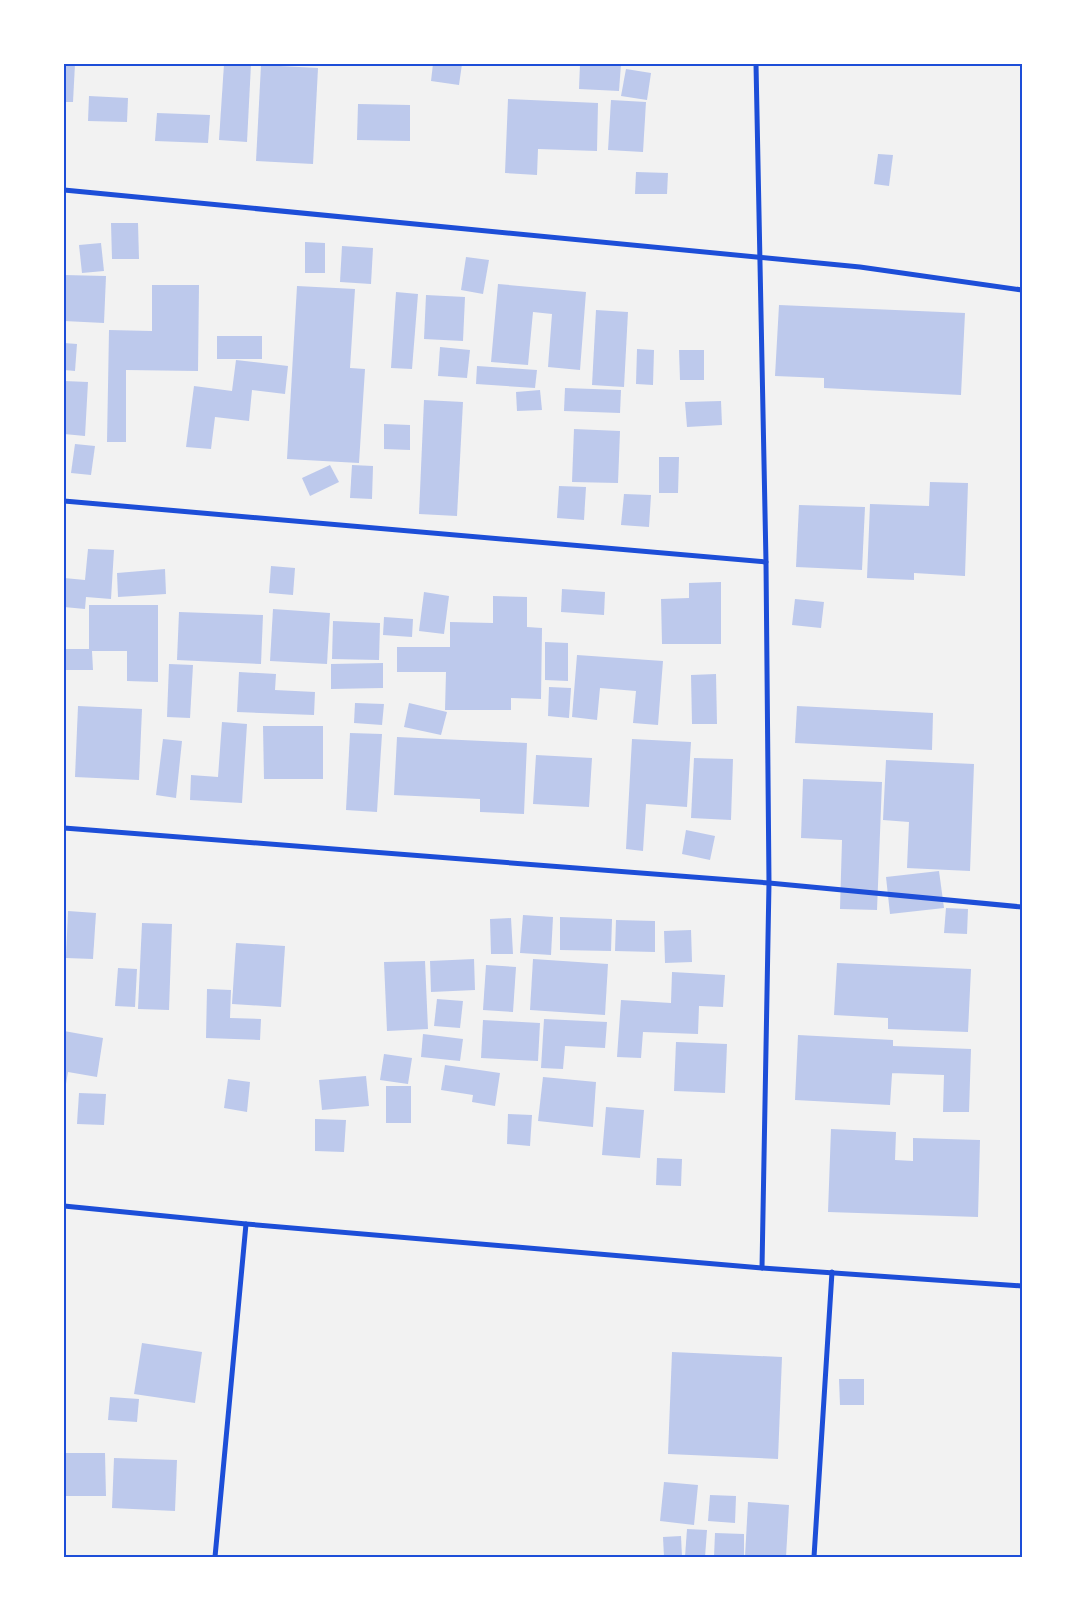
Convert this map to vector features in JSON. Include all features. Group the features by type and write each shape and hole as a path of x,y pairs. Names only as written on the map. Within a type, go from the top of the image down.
{"street":[{"path":"756,64 766,562 769,884 762,1268"},
{"path":"64,190 860,267 1022,290"},
{"path":"64,501 766,562"},
{"path":"64,828 1022,906"},
{"path":"64,1206 246,1224 762,1268 1022,1286"},
{"path":"214,1557 246,1224"},
{"path":"814,1557 832,1272"}],"building":[{"path":"64,64 75,64 73,102 64,102"},
{"path":"224,64 251,64 247,142 219,140"},
{"path":"433,64 462,64 459,85 431,81"},
{"path":"580,64 621,64 619,91 579,89"},
{"path":"261,65 318,68 313,164 256,161"},
{"path":"626,69 651,73 647,100 621,96"},
{"path":"89,96 128,98 127,122 88,121"},
{"path":"508,99 598,103 597,151 538,149 537,175 505,173"},
{"path":"611,100 646,102 643,152 608,150"},
{"path":"358,104 410,105 410,141 357,140"},
{"path":"157,113 210,115 208,143 155,141"},
{"path":"878,154 893,155 889,186 874,184"},
{"path":"636,172 668,173 667,194 635,194"},
{"path":"111,223 138,223 139,259 112,259"},
{"path":"305,242 325,243 325,273 305,273"},
{"path":"101,243 104,271 82,273 79,245"},
{"path":"342,246 373,248 371,284 340,282"},
{"path":"466,257 489,260 483,294 461,290"},
{"path":"64,275 106,276 104,323 64,321"},
{"path":"498,284 586,292 580,370 548,367 552,314 533,312 528,365 491,362"},
{"path":"152,285 199,285 198,371 126,370 126,442 107,442 109,330 152,331"},
{"path":"297,286 355,289 350,368 365,369 359,463 287,459"},
{"path":"396,292 418,294 412,369 391,368"},
{"path":"426,295 465,297 463,341 424,339"},
{"path":"779,305 965,313 961,395 824,388 824,378 775,376"},
{"path":"596,310 628,312 624,387 592,385"},
{"path":"217,336 262,336 262,359 217,359"},
{"path":"64,343 77,344 75,371 64,370"},
{"path":"440,347 470,350 467,378 438,376"},
{"path":"637,349 654,350 653,385 636,384"},
{"path":"679,350 704,350 704,380 680,380"},
{"path":"236,360 288,366 285,394 252,390 249,421 215,417 211,449 186,447 194,386 232,391"},
{"path":"477,366 537,370 535,388 476,384"},
{"path":"64,381 88,382 85,436 64,434"},
{"path":"565,388 621,390 620,413 564,411"},
{"path":"540,390 542,410 517,411 516,392"},
{"path":"424,400 463,402 457,516 419,514"},
{"path":"721,401 722,425 687,427 685,402"},
{"path":"384,424 410,425 410,450 384,449"},
{"path":"574,429 620,431 618,483 572,482"},
{"path":"75,444 95,446 91,475 71,473"},
{"path":"659,457 679,457 678,493 659,493"},
{"path":"330,465 339,482 310,496 302,478"},
{"path":"352,465 373,466 372,499 350,498"},
{"path":"930,482 968,483 965,576 914,573 914,580 867,578 870,504 929,506"},
{"path":"559,486 586,487 584,520 557,518"},
{"path":"624,494 651,495 649,527 621,525"},
{"path":"799,505 865,507 862,570 796,567"},
{"path":"88,549 114,550 111,599 86,597 85,609 64,607 64,578 85,580"},
{"path":"271,566 295,568 293,595 269,593"},
{"path":"165,569 166,594 118,597 117,573"},
{"path":"721,582 721,644 662,644 661,599 689,598 689,583"},
{"path":"562,589 605,592 604,615 561,612"},
{"path":"424,592 449,596 444,634 419,631"},
{"path":"493,596 527,597 527,627 542,628 541,699 511,698 511,710 445,710 446,672 397,672 397,647 450,647 450,622 493,623"},
{"path":"795,599 824,602 821,628 792,625"},
{"path":"89,605 158,605 158,682 127,681 127,651 92,651 93,670 64,670 64,649 89,649"},
{"path":"273,609 330,613 327,664 270,661"},
{"path":"179,612 263,615 261,664 177,660"},
{"path":"384,617 413,619 412,637 383,635"},
{"path":"333,621 380,623 379,660 332,659"},
{"path":"545,642 568,643 568,681 545,680"},
{"path":"577,655 663,661 658,725 633,723 636,691 600,688 597,720 572,717"},
{"path":"383,663 383,688 331,689 331,664"},
{"path":"169,664 193,665 190,718 167,717"},
{"path":"239,672 276,674 275,690 315,692 314,715 237,712"},
{"path":"716,674 717,724 692,724 691,675"},
{"path":"549,687 571,688 569,718 548,716"},
{"path":"355,703 384,704 382,725 354,723"},
{"path":"409,703 447,712 441,735 404,727"},
{"path":"78,706 142,709 139,780 75,777"},
{"path":"797,706 933,713 932,750 795,743"},
{"path":"222,722 247,724 242,803 190,800 191,775 218,777"},
{"path":"263,726 323,726 323,779 264,779"},
{"path":"350,733 382,734 377,812 346,810"},
{"path":"397,737 527,743 524,814 480,812 480,799 394,795"},
{"path":"163,739 182,741 176,798 156,795"},
{"path":"632,739 691,742 687,807 646,804 643,851 626,849"},
{"path":"536,755 592,758 589,807 533,804"},
{"path":"694,758 733,759 731,820 691,818"},
{"path":"886,760 974,764 970,871 907,868 909,822 883,820"},
{"path":"803,779 882,782 877,910 840,909 842,840 801,838"},
{"path":"686,830 715,836 710,860 682,854"},
{"path":"939,871 944,908 890,914 886,877"},
{"path":"946,908 968,909 967,934 944,933"},
{"path":"68,911 96,913 93,959 66,958"},
{"path":"523,915 553,917 551,955 520,953"},
{"path":"560,917 612,919 611,951 560,950"},
{"path":"511,918 513,954 491,954 490,919"},
{"path":"616,920 655,921 655,952 615,951"},
{"path":"142,923 172,924 169,1010 138,1009"},
{"path":"691,930 692,962 665,963 664,931"},
{"path":"236,943 285,946 281,1007 232,1004"},
{"path":"474,959 475,990 431,992 430,961"},
{"path":"533,959 608,964 605,1015 530,1010"},
{"path":"425,961 428,1029 387,1031 384,962"},
{"path":"837,963 971,969 968,1032 888,1029 888,1018 834,1015"},
{"path":"486,965 516,967 513,1012 483,1010"},
{"path":"118,968 137,969 135,1007 115,1006"},
{"path":"672,972 725,975 723,1007 699,1006 698,1034 643,1032 641,1058 617,1057 621,1000 671,1003"},
{"path":"207,989 231,990 230,1018 261,1019 260,1040 206,1038"},
{"path":"437,999 463,1001 460,1028 434,1026"},
{"path":"544,1019 607,1022 605,1048 565,1046 563,1069 541,1068"},
{"path":"483,1020 540,1023 538,1061 481,1058"},
{"path":"64,1031 103,1038 97,1077 68,1072 65,1090"},
{"path":"423,1034 463,1039 460,1061 421,1057"},
{"path":"798,1035 893,1040 893,1046 971,1049 969,1112 943,1112 944,1075 892,1073 890,1105 795,1100"},
{"path":"676,1042 727,1044 725,1093 674,1091"},
{"path":"384,1054 412,1058 408,1084 380,1080"},
{"path":"445,1065 500,1073 495,1106 472,1102 473,1095 441,1090"},
{"path":"366,1076 369,1106 322,1110 319,1080"},
{"path":"543,1077 596,1082 593,1127 538,1121"},
{"path":"228,1079 250,1082 247,1112 224,1108"},
{"path":"386,1086 411,1086 411,1123 386,1123"},
{"path":"79,1093 106,1094 104,1125 77,1124"},
{"path":"606,1107 644,1110 640,1158 602,1155"},
{"path":"508,1114 532,1115 530,1146 507,1144"},
{"path":"315,1119 346,1120 344,1152 315,1151"},
{"path":"831,1129 896,1132 895,1160 913,1161 913,1138 980,1140 978,1217 828,1212"},
{"path":"657,1158 682,1159 681,1186 656,1185"},
{"path":"142,1343 202,1352 195,1403 134,1394"},
{"path":"672,1352 782,1357 778,1459 668,1454"},
{"path":"839,1379 864,1379 864,1405 840,1405"},
{"path":"110,1397 139,1399 137,1422 108,1420"},
{"path":"64,1453 105,1453 106,1496 64,1496"},
{"path":"114,1458 177,1460 175,1511 112,1508"},
{"path":"664,1482 698,1485 694,1525 660,1521"},
{"path":"710,1495 736,1496 735,1523 708,1521"},
{"path":"748,1502 789,1505 786,1557 745,1557"},
{"path":"687,1529 707,1530 705,1557 685,1557"},
{"path":"715,1533 744,1534 744,1557 714,1557"},
{"path":"681,1536 682,1557 664,1557 663,1537"}]}
